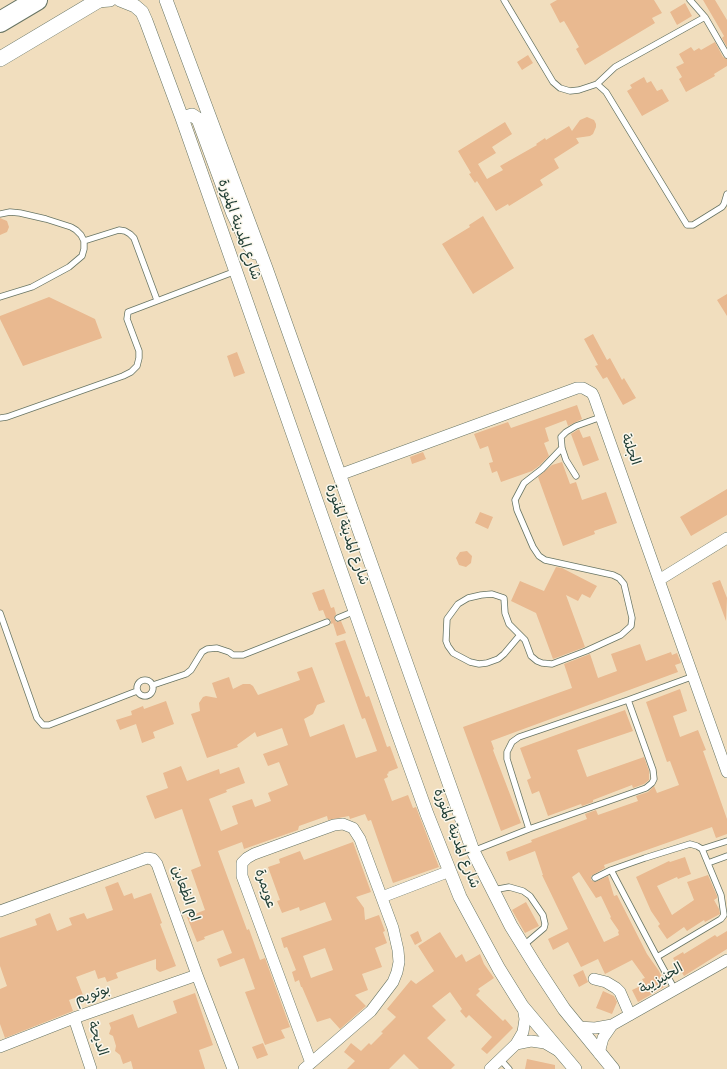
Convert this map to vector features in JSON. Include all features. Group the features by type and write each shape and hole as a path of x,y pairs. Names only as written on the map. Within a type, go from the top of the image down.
{"highway":[{"path":"0,22 37,0"}],"main road":[{"path":"0,59 102,0"}],"street":[{"name":"شارع المدينة المنورة","path":"120,0 135,6 142,12 182,118 395,725 460,897 499,969 522,1006 558,1051 575,1069"},
{"name":"شارع المدينة المنورة","path":"166,0 266,268 473,851 492,890 523,946 564,1009 613,1069"},
{"path":"182,118 192,115 198,119 239,227 246,241 266,268"},
{"name":"الجلتة","path":"339,475 577,388 582,388 592,393 714,728 727,772"},
{"path":"659,580 727,538"},
{"name":"عويمرة","path":"343,824 353,828 358,835 393,928 399,962 397,972 387,992 371,1011 308,1066 242,876 242,863 254,854 334,825 343,824"},
{"name":"ام الظعاين","path":"0,911 150,858 157,864 197,976 233,1069"},
{"path":"382,897 450,870"},
{"name":"الحنيزيبة","path":"578,1027 595,1028 612,1025 727,960"},
{"name":"بوتويم","path":"0,1047 74,1018 197,976"},
{"path":"594,979 606,982 620,992 630,1015"},
{"path":"495,1066 516,1044 523,1032 525,1019 522,1006"},
{"name":"الديحة","path":"74,1018 91,1069"},
{"path":"599,1053 603,1038 612,1025"},
{"path":"516,1044 531,1041 545,1043 558,1051"}],"lane":[{"path":"504,0 553,82 560,88 570,91 579,90 597,84 615,67 705,17"},
{"path":"690,0 705,17 727,55"},
{"path":"597,84 606,92 687,225 693,225 722,207 727,194"},
{"path":"0,214 10,212 20,213 46,219 76,230 84,241 82,256 69,267 28,289 0,297"},
{"path":"84,241 119,230 130,234 134,238 157,300"},
{"path":"0,418 8,417 115,379 130,372 137,366 139,358 126,315 131,310 236,271"},
{"path":"576,476 566,460 562,448 561,437 576,426 602,417"},
{"path":"520,635 498,659 479,664 470,662 453,653 448,646 446,641 447,619 458,604 468,598 492,594 504,598 506,618 509,624 520,635 525,640 532,656 537,661 542,663 552,664 621,635 631,626 632,618 624,584 619,578 613,575 545,560 539,556 533,547 517,510 515,500 524,483 537,474 562,448"},
{"path":"338,618 355,611"},
{"path":"0,613 37,718 42,725 49,725 137,691"},
{"path":"153,685 186,674 191,670 202,652 207,649 217,648 233,655 243,655 327,622"},
{"path":"529,829 506,759 507,752 512,742 519,737 694,676"},
{"path":"137,691 138,684 141,681 148,680 153,685"},
{"path":"137,691 139,694 146,696 152,693 153,685"},
{"path":"473,851 529,829 646,788 652,783 654,779 653,770 628,700"},
{"path":"702,849 727,841"},
{"path":"595,878 611,870 690,844 702,849 721,895 724,916 657,957"},
{"path":"708,863 727,856"},
{"path":"611,870 675,990"},
{"path":"492,890 509,887 523,891 530,896 543,915 545,924 544,928 523,946"},
{"path":"495,1066 509,1069"}],"building":[{"path":"557,0 654,0 662,13 652,18 655,23 585,65 576,49 579,47 567,26 564,21 560,23 550,4"},
{"path":"703,0 715,0 727,20 727,47 722,38 724,36"},
{"path":"685,3 692,16 677,25 670,12"},
{"path":"715,42 723,57 727,59 727,66 714,74 715,76 686,92 679,79 682,77 676,67 684,63 679,54 691,47 694,51 699,48 701,50"},
{"path":"528,55 533,63 522,70 517,62"},
{"path":"644,77 647,83 651,81 657,91 662,89 669,101 642,116 627,91 632,88 630,85"},
{"path":"587,117 594,120 596,124 593,134 590,136 576,138 579,143 554,159 559,168 540,180 543,185 509,206 508,204 496,211 477,181 475,183 469,174 471,173 458,151 505,122 512,134 492,147 496,153 478,164 487,179 503,170 500,166 537,145 536,144 545,138 546,140 569,126 572,131 580,120"},
{"path":"483,216 514,268 473,294 442,244 470,227 469,225"},
{"path":"0,218 7,221 9,227 7,232 0,235"},
{"path":"727,294 727,316 717,300"},
{"path":"49,297 95,319 102,338 23,366 0,319 0,316"},
{"path":"593,334 607,360 610,358 622,380 624,378 636,398 623,405 607,377 603,379 595,366 598,365 584,339"},
{"path":"237,352 245,373 234,377 227,356"},
{"path":"577,405 582,419 568,426 566,420 545,428 549,441 544,443 549,456 539,466 532,471 501,482 497,471 492,473 489,463 493,462 488,446 480,449 474,434 508,422 511,428"},
{"path":"579,429 583,438 590,436 599,460 583,466 571,434"},
{"path":"423,452 426,459 412,464 410,457"},
{"path":"562,462 570,484 576,482 582,500 606,492 617,523 594,531 595,534 563,546 538,477 552,465"},
{"path":"727,489 727,515 691,536 680,517"},
{"path":"480,512 493,517 488,529 475,523"},
{"path":"467,551 472,556 471,563 466,567 459,565 456,558 460,552"},
{"path":"556,567 562,568 597,586 590,598 582,594 578,601 566,595 585,647 553,659 536,613 511,601 520,581 544,591"},
{"path":"720,580 727,598 726,621 712,583"},
{"path":"324,589 331,608 334,607 336,614 334,618 336,622 331,624 331,620 326,618 323,610 319,611 312,593"},
{"path":"341,621 346,633 337,636 333,623"},
{"path":"345,640 366,697 369,696 387,747 390,746 398,768 388,772 388,777 384,779 392,801 408,795 413,808 416,807 439,867 393,883 371,820 368,821 365,814 350,819 349,816 328,820 327,816 299,826 298,830 244,849 242,842 218,851 247,930 249,929 260,960 265,958 290,1027 281,1030 285,1038 265,1045 245,992 255,989 244,958 220,967 217,959 232,953 223,930 204,937 205,939 197,942 187,917 205,910 191,870 201,866 182,809 155,819 146,796 168,788 163,773 181,766 187,781 219,769 220,774 239,767 245,783 226,790 227,792 209,799 221,831 238,824 232,806 252,799 255,807 271,801 268,793 288,785 279,762 268,766 263,754 288,745 282,728 257,737 255,732 237,745 238,747 207,758 191,714 200,711 199,703 203,697 206,696 217,698 212,683 229,677 233,689 243,684 250,684 253,686 258,695 300,680 297,672 312,667 325,702 317,705 313,714 304,719 310,737 344,724 356,758 377,751 365,718 362,719 335,643"},
{"path":"640,644 646,661 671,652 672,655 677,653 681,663 675,665 678,672 491,741 493,750 521,823 501,831 463,727 572,688 564,664 590,654 598,678 617,671 611,654"},
{"path":"680,689 687,711 673,716 680,737 698,730 706,750 703,751 727,819 727,834 716,838 712,827 604,865 605,868 591,876 591,880 595,882 608,876 614,896 617,895 647,954 659,971 666,986 638,1002 632,990 645,984 642,979 645,978 632,960 605,974 598,959 581,967 568,942 553,950 548,939 568,929 542,875 535,851 509,861 506,852 532,842 531,840 587,819 585,814 596,810 598,815 638,801 636,796 648,792 654,786 657,793 679,785 670,761 667,762 646,702","holes":["579,872 596,898 601,896 611,917 610,918 619,931 619,935 604,942 572,877"]},
{"path":"166,701 174,724 153,732 155,738 142,743 136,724 120,730 116,720 132,715 131,711 143,706 144,709"},
{"path":"625,710 633,731 577,750 587,777 644,757 649,771 649,780 644,784 633,788 632,785 593,800 593,802 582,806 581,804 548,816 539,791 532,794 527,780 531,778 520,748"},
{"path":"353,842 371,892 356,897 364,908 365,920 379,915 385,931 383,932 387,943 375,948 382,967 362,974 368,990 355,995 366,1006 340,1029 330,1018 317,1022 299,980 295,982 292,972 296,970 287,947 284,948 281,938 332,920 325,902 300,911 299,907 282,913 277,901 280,900 268,867 280,863 279,859 300,851 304,860","holes":["325,948 333,970 311,978 303,956"]},
{"path":"685,857 691,874 678,879 677,877 657,886 672,915 694,900 687,882 708,875 717,896 714,900 720,914 705,922 704,920 687,931 684,927 667,939 658,926 660,924 651,911 636,877 669,861 670,862"},
{"path":"118,882 124,896 132,893 134,899 151,893 162,923 160,924 176,966 160,972 156,969 156,959 116,973 118,978 107,982 105,977 98,979 95,970 76,977 83,995 69,1000 73,1011 5,1038 0,1024 0,989 7,986 0,966 0,938 37,925 35,919 50,913 57,931 72,925 69,918 84,913 87,919 113,910 105,887"},
{"path":"526,902 539,926 525,933 512,910"},
{"path":"418,931 422,941 415,945 410,935"},
{"path":"727,931 727,949 684,976 673,958 683,952 684,954 715,935 717,937"},
{"path":"440,932 456,958 462,954 466,962 480,954 484,964 494,978 478,989 480,991 476,995 503,1021 505,1019 513,1028 487,1054 481,1049 492,1037 469,1015 466,1018 460,1011 462,1009 450,992 432,1006 446,1020 427,1038 455,1065 451,1069 419,1069 404,1054 389,1069 347,1069 355,1061 344,1052 351,1043 361,1051 369,1043 371,1045 396,1017 387,1009 411,980 416,984 434,971 418,946"},
{"path":"583,970 588,982 579,987 573,975"},
{"path":"603,991 614,996 617,1002 612,1014 596,1008"},
{"path":"195,993 213,1045 199,1050 205,1069 133,1069 131,1061 123,1064 120,1055 115,1051 116,1046 113,1036 109,1034 111,1028 109,1023 133,1014 138,1028 177,1013 173,1001"},
{"path":"263,1043 268,1055 257,1059 252,1047"},
{"path":"527,1059 555,1065 555,1069 525,1069"}]}
